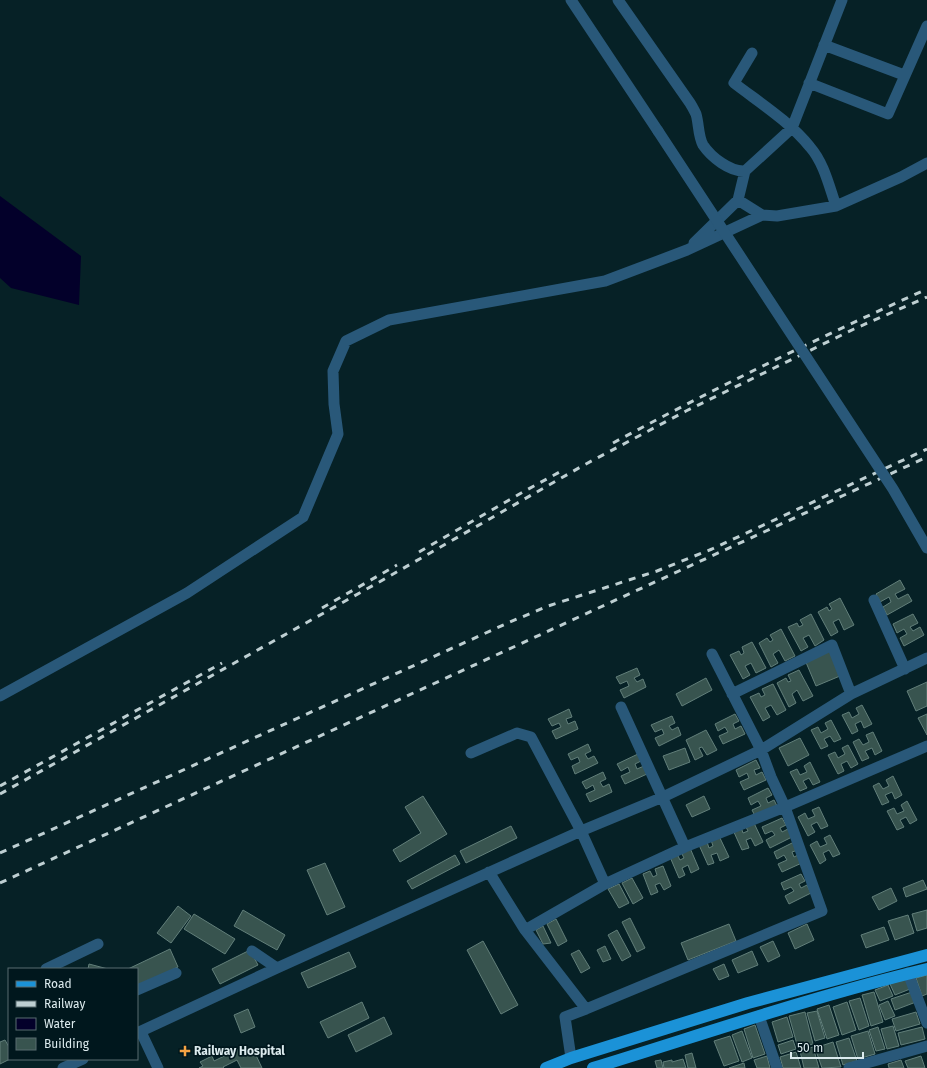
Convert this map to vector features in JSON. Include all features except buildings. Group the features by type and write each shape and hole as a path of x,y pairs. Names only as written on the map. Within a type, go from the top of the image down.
{"main road":[{"path":"546,1068 572,1058 748,1003 927,955"},
{"path":"599,1067 759,1016 908,973 927,969"}],"street":[{"path":"571,0 894,489 927,548"},
{"path":"618,0 690,103 695,113 703,145 716,158 731,169 745,171"},
{"path":"687,250 738,200 745,171 792,128 842,0"},
{"path":"809,83 888,114 927,26"},
{"path":"824,45 904,75"},
{"path":"752,53 734,83 792,128 811,148 824,171 836,206"},
{"path":"738,200 762,215 777,216 836,206 901,177 927,163"},
{"path":"0,696 187,593 303,517 338,434 334,404 333,371 346,341 389,320 605,281 687,250 762,215"},
{"path":"874,600 905,669"},
{"path":"732,694 832,645 851,694"},
{"path":"572,1058 565,1017 822,911 785,807 771,777 761,750 712,654"},
{"path":"155,1067 139,1032 581,830 663,796 761,750 851,694 927,658"},
{"path":"621,707 685,847"},
{"path":"471,753 517,732 531,737 581,830 605,884"},
{"path":"526,930 605,884 685,847 785,807 927,746"},
{"path":"489,872 526,930 586,1009"},
{"path":"48,968 98,944"},
{"path":"252,951 277,968"},
{"path":"138,990 176,973"},
{"path":"908,973 927,1023"},
{"path":"759,1016 777,1068"},
{"path":"849,1068 927,1046"},
{"path":"63,1068 76,1060"}],"water":[{"path":"0,196 81,256 79,305 11,288 0,278"}],"railway":[{"path":"613,443 768,363 927,289"},
{"path":"0,794 381,581 584,465 686,411 854,329 927,297"},
{"path":"0,853 510,622 548,606 657,571 712,549 927,449"},
{"path":"0,883 927,457"},
{"path":"419,552 565,469"},
{"path":"322,608 397,565"},
{"path":"0,786 222,663"}],"place":[{"name":"Railway Hospital","path":"185,1051"}]}
